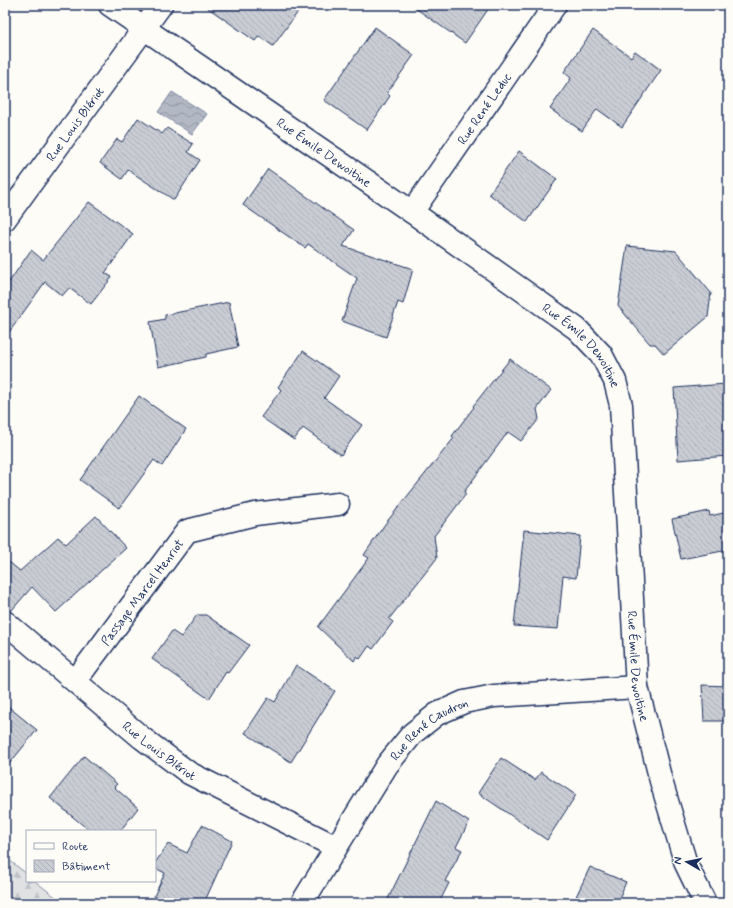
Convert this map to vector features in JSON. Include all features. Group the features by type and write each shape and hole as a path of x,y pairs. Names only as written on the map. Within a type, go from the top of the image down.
{"street":[{"name":"Rue Émile Dewoitine","path":"110,5 412,212 577,329 601,354 615,381 621,405 637,687 661,780 686,864 705,903"},
{"name":"Rue Louis Blériot","path":"5,219 161,5"},
{"name":"Rue René Leduc","path":"412,212 555,5"},
{"name":"Passage Marcel Henriot","path":"76,680 187,531 255,514 338,504"},
{"name":"Rue Louis Blériot","path":"5,622 76,680 142,738 189,773 336,847"},
{"name":"Rue René Caudron","path":"302,903 387,765 412,733 437,714 464,702 494,696 637,687"}],"green space":[{"path":"5,857 26,873 26,882 36,882 63,903 5,903"}],"water":[{"path":"172,92 207,114 192,134 158,112"}],"building":[{"path":"204,5 303,5 273,46 259,36 255,41"},
{"path":"411,5 491,5 465,43"},
{"path":"375,27 414,55 387,93 390,96 367,130 324,100"},
{"path":"593,30 631,57 635,51 661,70 622,127 597,109 582,131 550,109 571,78 564,72"},
{"path":"138,118 162,134 167,128 193,144 188,152 200,160 174,200 128,170 122,179 100,163 117,139 122,142"},
{"path":"519,151 557,179 527,222 489,194"},
{"path":"268,169 354,230 343,246 413,269 403,304 398,302 386,337 342,321 357,278 308,244 305,248 243,205"},
{"path":"89,202 133,234 105,273 112,277 91,304 69,288 62,296 45,282 5,338 5,288 31,250 43,260"},
{"path":"627,246 676,251 711,293 708,317 664,354 655,344 650,344 618,306"},
{"path":"229,302 238,347 206,354 206,357 158,367 150,322 165,319 165,315"},
{"path":"303,351 339,376 324,398 362,425 341,455 303,428 294,440 261,417 281,390 278,387"},
{"path":"510,359 551,390 537,409 539,419 521,441 508,432 464,492 466,494 434,536 437,558 389,619 393,622 373,649 369,646 360,659 357,656 354,661 318,627 369,558 364,555 385,524 454,438 452,436 474,407 473,406"},
{"path":"726,384 728,456 678,460 674,388"},
{"path":"139,396 186,429 162,466 154,460 119,508 80,480"},
{"path":"709,511 710,516 728,512 728,550 681,559 672,519"},
{"path":"96,516 126,548 56,612 32,587 11,611 5,610 5,559 20,571 58,537 66,544"},
{"path":"524,530 580,536 576,578 563,576 558,629 514,626"},
{"path":"197,615 206,615 249,645 228,673 226,672 209,699 152,659 172,631 181,637"},
{"path":"296,665 335,691 291,762 245,733 268,698 275,702"},
{"path":"702,685 728,686 728,721 704,721"},
{"path":"5,704 37,730 5,769"},
{"path":"84,756 117,784 114,787 138,808 121,830 89,830 50,798"},
{"path":"501,758 535,780 541,772 576,795 547,840 478,793"},
{"path":"436,801 469,822 456,847 462,850 445,881 449,883 439,903 386,903"},
{"path":"202,825 232,841 204,903 169,903 154,896 165,873 156,868 156,862 168,844 187,853"},
{"path":"590,867 626,882 617,903 573,903"}]}
